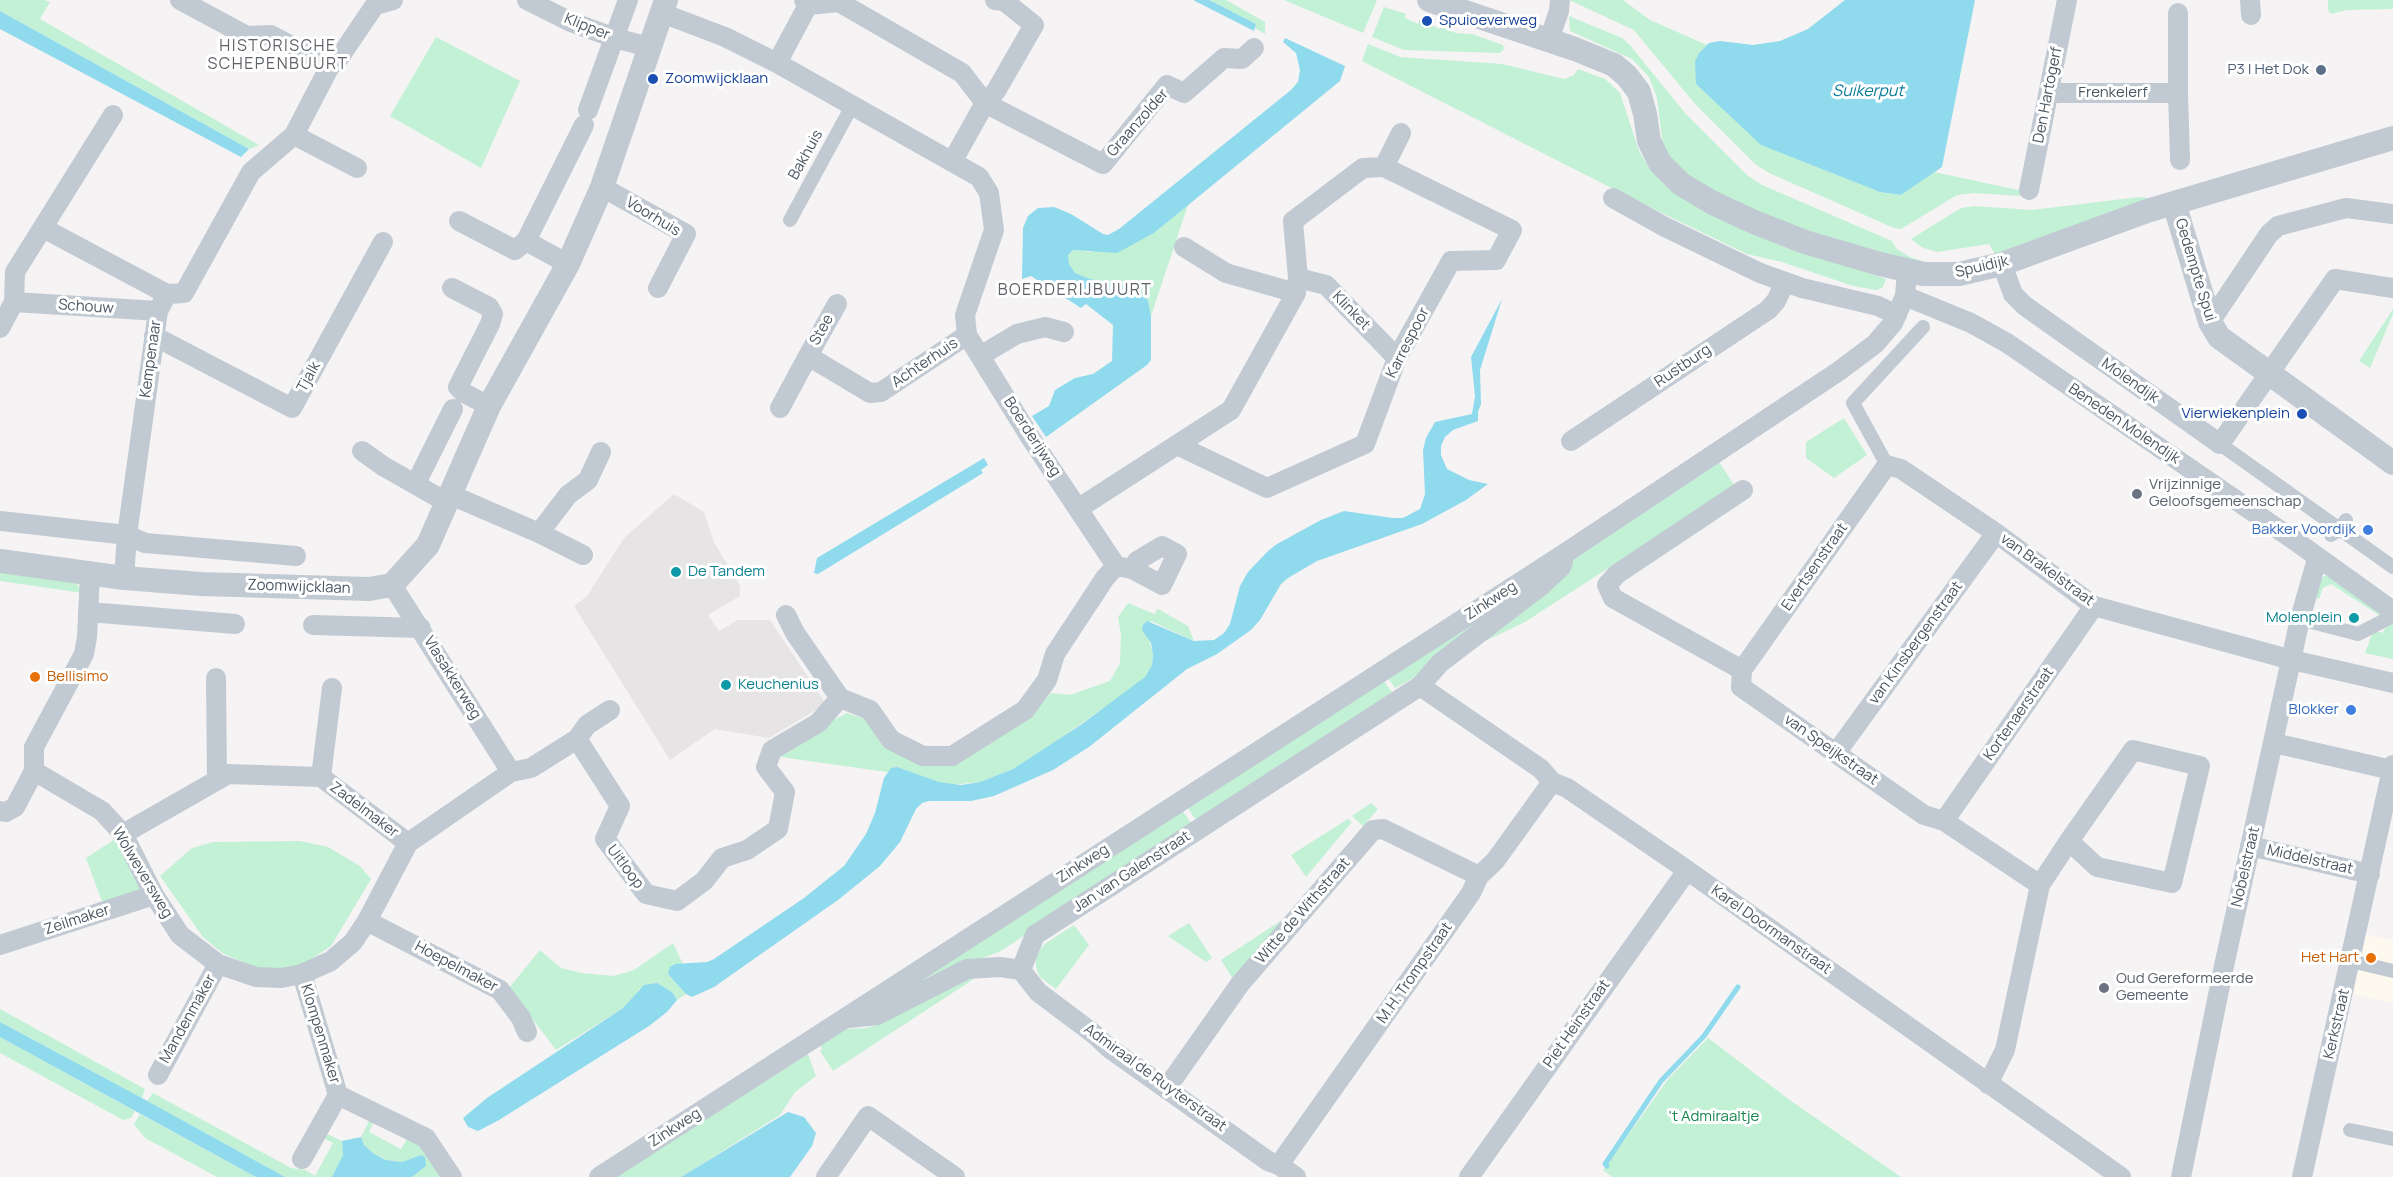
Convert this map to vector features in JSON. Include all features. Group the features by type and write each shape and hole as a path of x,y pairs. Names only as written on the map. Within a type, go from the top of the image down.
{"street":[{"path":"180,0 247,36 271,35 330,66"},
{"path":"43,228 163,302 184,293 251,172 294,135 330,66 337,61 375,5 393,0"},
{"name":"Klipper","path":"527,0 571,22 615,38 649,47"},
{"path":"459,220 515,250 526,241 586,118 628,0"},
{"path":"952,162 985,103 996,91 1034,25 1004,1 995,0"},
{"path":"1429,0 1607,61 1627,76 1642,100 1651,148 1666,171 1682,184 1737,214 1791,237 1907,271 1905,296 1897,315 1878,306 1785,282 1725,257 1613,198"},
{"path":"1550,40 1560,0"},
{"name":"Den Hartogerf","path":"2029,190 2067,0"},
{"path":"777,63 806,2"},
{"name":"Graanzolder","path":"806,2 839,2 962,73 985,103 1103,164 1167,85 1185,93 1224,58 1242,59 1254,48"},
{"path":"392,585 428,545 489,406 568,264 602,187 664,6 777,63 979,177 989,193 994,230 965,315 967,335"},
{"path":"2178,13 2180,160"},
{"name":"Frenkelerf","path":"2049,93 2178,93"},
{"name":"Bakhuis","path":"790,220 852,106"},
{"path":"0,328 14,302 15,272 113,115"},
{"path":"1079,508 1231,411 1297,285 1293,221 1363,168 1384,167 1401,133"},
{"path":"294,135 357,168"},
{"name":"Spuidijk","path":"1907,271 1930,274 2005,273 2174,203 2393,138"},
{"name":"Karrespoor","path":"1179,446 1267,488 1365,444 1397,358 1451,261 1496,260 1512,230 1384,167"},
{"name":"Voorhuis","path":"602,187 686,234 658,288"},
{"name":"Gedempte Spui","path":"2174,203 2210,322 2216,333 2224,342 2393,463"},
{"path":"2210,322 2269,234 2278,226 2346,208 2393,214"},
{"path":"526,241 568,264"},
{"name":"Tjalk","path":"154,336 292,408 383,242"},
{"path":"1184,247 1226,273 1297,285"},
{"name":"Molendijk","path":"2005,273 2013,294 2037,315 2393,567"},
{"path":"2220,444 2335,279 2393,288"},
{"name":"Rustburg","path":"1571,441 1768,310 1776,301 1785,282"},
{"name":"Klinket","path":"1297,285 1326,285 1397,358"},
{"path":"452,288 489,307 493,314 458,387 464,393 489,406"},
{"name":"Beneden Molendijk","path":"1905,296 1971,323 2007,343 2294,540 2317,559 2393,611"},
{"name":"Schouw","path":"14,302 163,302"},
{"name":"Kempenaar","path":"124,578 127,535 154,336 163,302"},
{"name":"Stee","path":"808,356 837,304"},
{"name":"Zinkweg","path":"599,1177 1567,552 1839,371 1881,338 1897,315"},
{"path":"980,356 1017,334 1045,327 1064,332"},
{"path":"1887,465 1853,404 1923,327"},
{"name":"Achterhuis","path":"808,356 870,393 881,392 967,335"},
{"name":"Boerderijweg","path":"840,698 870,710 891,740 923,756 941,757 960,753 1025,710 1047,680 1055,654 1105,578 1124,568 1079,508 1035,443 967,335"},
{"path":"780,408 808,356"},
{"path":"416,483 453,409"},
{"path":"362,451 383,466 416,483 450,499 539,533 583,555"},
{"path":"539,533 568,495 588,480 601,452"},
{"name":"van Brakelstraat","path":"1887,465 1901,469 1996,533 2094,606 2292,660 2393,683"},
{"name":"Evertsenstraat","path":"1742,670 1887,465"},
{"path":"1742,670 1613,598 1607,585 1617,574 1743,490"},
{"name":"Zoomwijcklaan","path":"0,521 127,535 145,543 296,556"},
{"name":"van Kinsbergenstraat","path":"1836,753 1996,533"},
{"name":"Zinkweg","path":"1420,686 1440,663 1542,585 1561,567 1567,552"},
{"name":"Nobelstraat","path":"2181,1177 2250,846 2300,619 2317,559"},
{"name":"Zoomwijcklaan","path":"0,561 124,578 201,584 357,589 392,585"},
{"path":"0,811 6,812 15,807 34,771 34,747 84,654 89,612 90,574"},
{"name":"Vlasakkerweg","path":"392,585 511,772"},
{"name":"Kortenaerstraat","path":"1944,821 2094,606"},
{"path":"89,612 235,624"},
{"path":"786,615 795,633 840,698"},
{"path":"2300,619 2358,634 2393,616"},
{"path":"313,625 421,628"},
{"name":"van Speijkstraat","path":"1742,670 1741,687 1924,815 1944,821 2040,885"},
{"path":"216,678 217,780"},
{"name":"Karel Doormanstraat","path":"1420,686 1541,769 1552,782 1567,788 2121,1177"},
{"name":"Jan van Galenstraat","path":"1021,970 1035,936 1420,686"},
{"name":"Zadelmaker","path":"321,777 332,688"},
{"name":"Uitloop","path":"577,740 620,806 604,839 646,894 677,901 704,881 722,858 747,850 778,829 785,792 766,767 772,750 818,723 840,698"},
{"name":"Wolweversweg","path":"34,771 102,811 123,834 154,895 180,935 218,964 256,977 281,978 302,974 331,961 353,942 367,921 408,843 511,772 531,768 577,740 587,725 610,710"},
{"path":"2274,743 2388,767"},
{"path":"1989,1084 2005,1050 2040,885 2069,841 2133,750 2200,766 2172,883 2097,867 2069,841"},
{"name":"Kerkstraat","path":"2302,1177 2370,874 2388,767"},
{"name":"Zadelmaker","path":"123,834 228,774 321,777 408,843"},
{"name":"M.H. Trompstraat","path":"1268,1168 1471,893 1479,876 1494,861 1552,782"},
{"name":"Witte de Withstraat","path":"1167,1089 1240,984 1373,830 1383,829 1479,876"},
{"name":"Middelstraat","path":"2250,846 2370,874"},
{"name":"Piet Heinstraat","path":"1469,1177 1686,872"},
{"name":"Zeilmaker","path":"0,945 154,895"},
{"name":"Hoepelmaker","path":"367,921 500,990 521,1018 527,1032"},
{"path":"2351,961 2393,971"},
{"name":"Mandenmaker","path":"158,1075 218,964"},
{"path":"844,1019 877,1015 967,969 1000,967 1021,970"},
{"name":"Admiraal de Ruyterstraat","path":"1021,970 1038,992 1268,1168 1296,1177"},
{"name":"Klompenmaker","path":"302,974 338,1095 302,1159"},
{"name":"Klompenmaker","path":"338,1095 426,1138 452,1177"},
{"path":"826,1177 868,1116 955,1177"},
{"path":"2350,1130 2393,1139"}],"shaded area":[{"path":"674,494 704,512 714,542 740,586 740,596 708,615 719,631 738,620 770,620 826,704 769,738 715,729 670,760 574,606 587,596 624,538"},
{"path":"2366,934 2393,940 2393,1003 2353,994"}],"green space":[{"path":"0,0 50,2 40,19 259,145 249,149 0,11"},
{"path":"1209,0 1226,0 1265,22 1265,34 1255,28 1256,24"},
{"path":"1284,0 1377,0 1363,33"},
{"path":"1569,0 1623,0 1650,20 1707,45 1699,53 1696,84 1762,145 1880,192 1901,195 1934,172 2023,191 2021,196 1974,193 1957,195 1901,229 1894,228 1769,173 1755,164 1695,104 1634,30"},
{"path":"2328,0 2393,0 2393,9 2347,10 2331,14 2328,10"},
{"path":"1384,7 1406,14 1405,18 1418,24 1419,20 1440,29 1441,27 1456,33 1472,34 1503,45 1504,49 1500,53 1404,50 1372,37"},
{"path":"1569,16 1622,38 1629,44 1685,113 1747,175 1762,185 1892,241 1897,249 1910,257 1931,264 1918,263 1768,219 1683,177 1663,147 1657,98 1649,77 1632,59 1570,31"},
{"path":"436,37 520,81 481,168 390,116"},
{"path":"1368,44 1400,57 1502,64 1564,79 1574,75 1578,69 1605,79 1620,93 1639,151 1650,169 1665,185 1684,198 1774,240 1886,279 1884,284 1882,288 1876,290 1853,286 1782,262 1747,254 1633,199 1362,61"},
{"path":"2139,197 2157,199 1995,254 1989,244 1937,252 1921,247 1911,239 1961,208 1974,206 2032,210"},
{"path":"1188,205 1151,316 1148,301 1127,285 1090,279 1075,273 1069,264 1068,255 1073,250 1091,252 1154,233"},
{"path":"2393,309 2393,314 2370,368 2359,361"},
{"path":"1844,418 1867,455 1834,478 1806,458 1806,442"},
{"path":"1719,462 1735,486 1525,622 1481,643 1558,578 1584,545"},
{"path":"0,569 74,580 83,593 0,581"},
{"path":"1546,570 1446,648 1413,678 1395,688 1385,674"},
{"path":"2330,576 2387,613 2379,615 2331,584 2323,588 2319,599 2315,597 2321,578"},
{"path":"1128,603 1154,614 1158,609 1188,626 1194,641 1151,621 1149,639 1153,655 1152,665 1145,677 1013,769 980,782 951,785 887,772 781,757 778,753 780,749 847,713 874,722 954,760 1043,702 1051,693 1070,695 1110,681 1120,663 1121,635 1118,617"},
{"path":"2393,621 2393,659 2365,653 2372,634 2376,631 2383,633 2386,626"},
{"path":"1381,677 1394,695 1196,820 1185,804"},
{"path":"1371,803 1378,809 1363,826 1352,816"},
{"path":"1180,807 1191,823 1001,951 962,966 885,1006 930,971"},
{"path":"1348,819 1352,822 1306,877 1291,855"},
{"path":"115,839 153,893 105,910 86,858"},
{"path":"300,841 328,847 360,866 371,879 331,946 307,962 292,968 263,971 222,953 203,937 160,876 192,848 213,842"},
{"path":"1285,918 1235,982 1221,960"},
{"path":"1189,923 1212,958 1206,962 1168,936"},
{"path":"1074,925 1089,945 1056,989 1040,977 1036,959 1046,943"},
{"path":"673,943 683,964 675,964 668,974 686,994 677,1000 672,992 657,983 639,989 623,1008 556,1050 509,988 540,950 561,968 582,973 614,976 634,970"},
{"path":"983,973 833,1071 820,1051 822,1049 818,1043 844,1029 876,1025 957,979"},
{"path":"0,1009 145,1089 142,1098 0,1022"},
{"path":"0,1037 135,1111 131,1118 123,1120 0,1053"},
{"name":"'t Admiraaltje","path":"1708,1038 1791,1101 1901,1177 1612,1177 1603,1170 1669,1078"},
{"path":"808,1054 816,1076 795,1092 780,1115 681,1177 616,1177"},
{"path":"153,1093 291,1168 305,1170 315,1176 333,1143 322,1137 325,1133 342,1141 343,1155 332,1177 285,1177 147,1101"},
{"path":"140,1114 256,1177 217,1177 145,1138 134,1124"},
{"path":"370,1119 374,1121 369,1132 401,1149 407,1139 414,1137 442,1175 412,1177 426,1166 421,1155 402,1162 387,1160 374,1154 364,1145 361,1137"}],"water":[{"path":"1193,0 1209,0 1223,7 1256,24 1254,31"},
{"name":"Suikerput","path":"1845,0 1975,0 1942,167 1901,195 1880,192 1761,145 1696,84 1695,62 1699,53 1709,43 1720,41 1753,45 1780,41 1808,29"},
{"path":"0,11 249,149 241,157 0,29"},
{"path":"1285,38 1345,66 1340,81 1154,233 1117,253 1073,250 1068,255 1069,264 1075,273 1090,279 1127,285 1141,291 1148,301 1151,316 1151,360 1046,437 1032,416 1049,406 1055,390 1075,378 1093,374 1112,361 1113,325 1086,304 1081,308 1031,276 1022,279 1023,228 1028,216 1038,208 1054,207 1071,214 1103,234 1108,235 1119,229 1298,82 1300,70 1296,53 1283,42"},
{"path":"1502,299 1480,370 1481,404 1478,421 1453,430 1445,437 1441,446 1441,455 1447,469 1469,480 1488,484 1466,500 1422,524 1317,561 1288,578 1281,584 1260,620 1251,630 1217,654 1187,669 1089,747 1053,770 994,796 971,801 922,803 916,809 900,842 880,866 838,900 714,987 692,997 686,994 668,974 670,967 675,964 707,962 714,959 804,898 844,866 866,834 875,813 884,778 891,768 897,767 939,782 961,785 980,782 1013,769 1082,724 1145,677 1152,665 1153,655 1151,643 1142,630 1147,621 1194,641 1214,640 1224,633 1230,624 1240,586 1248,572 1277,544 1321,520 1344,511 1403,518 1420,509 1425,494 1423,450 1426,438 1435,422 1472,414 1475,396 1471,357"},
{"path":"984,458 988,465 981,470 983,473 818,574 814,573 817,558"},
{"path":"657,983 672,992 677,1000 667,1012 649,1026 499,1120 478,1131 468,1127 463,1118 487,1098 623,1008 644,985"},
{"path":"0,1022 285,1177 256,1177 0,1037"},
{"path":"788,1112 804,1117 816,1133 812,1146 790,1177 681,1177"},
{"path":"361,1137 364,1145 374,1154 386,1160 402,1162 421,1155 425,1157 426,1166 412,1177 332,1177 343,1155 342,1141"}],"waterway":[{"path":"1607,1166 1605,1164 1661,1081 1704,1036 1738,987"}],"place":[{"name":"Spuioeverweg","path":"1427,21"},
{"name":"P3 | Het Dok","path":"2321,70"},
{"name":"Zoomwijcklaan","path":"653,79"},
{"name":"Vierwiekenplein","path":"2302,414"},
{"name":"Vrijzinnige Geloofsgemeenschap","path":"2137,494"},
{"name":"Bakker Voordijk","path":"2368,530"},
{"name":"De Tandem","path":"676,572"},
{"name":"Molenplein","path":"2354,618"},
{"name":"Bellisimo","path":"35,677"},
{"name":"Keuchenius","path":"726,685"},
{"name":"Blokker","path":"2351,710"},
{"name":"Het Hart","path":"2371,958"},
{"name":"Oud Gereformeerde Gemeente","path":"2104,988"}],"district":[{"name":"HISTORISCHE SCHEPENBUURT","path":"278,56"},
{"name":"BOERDERIJBUURT","path":"1075,291"}]}
